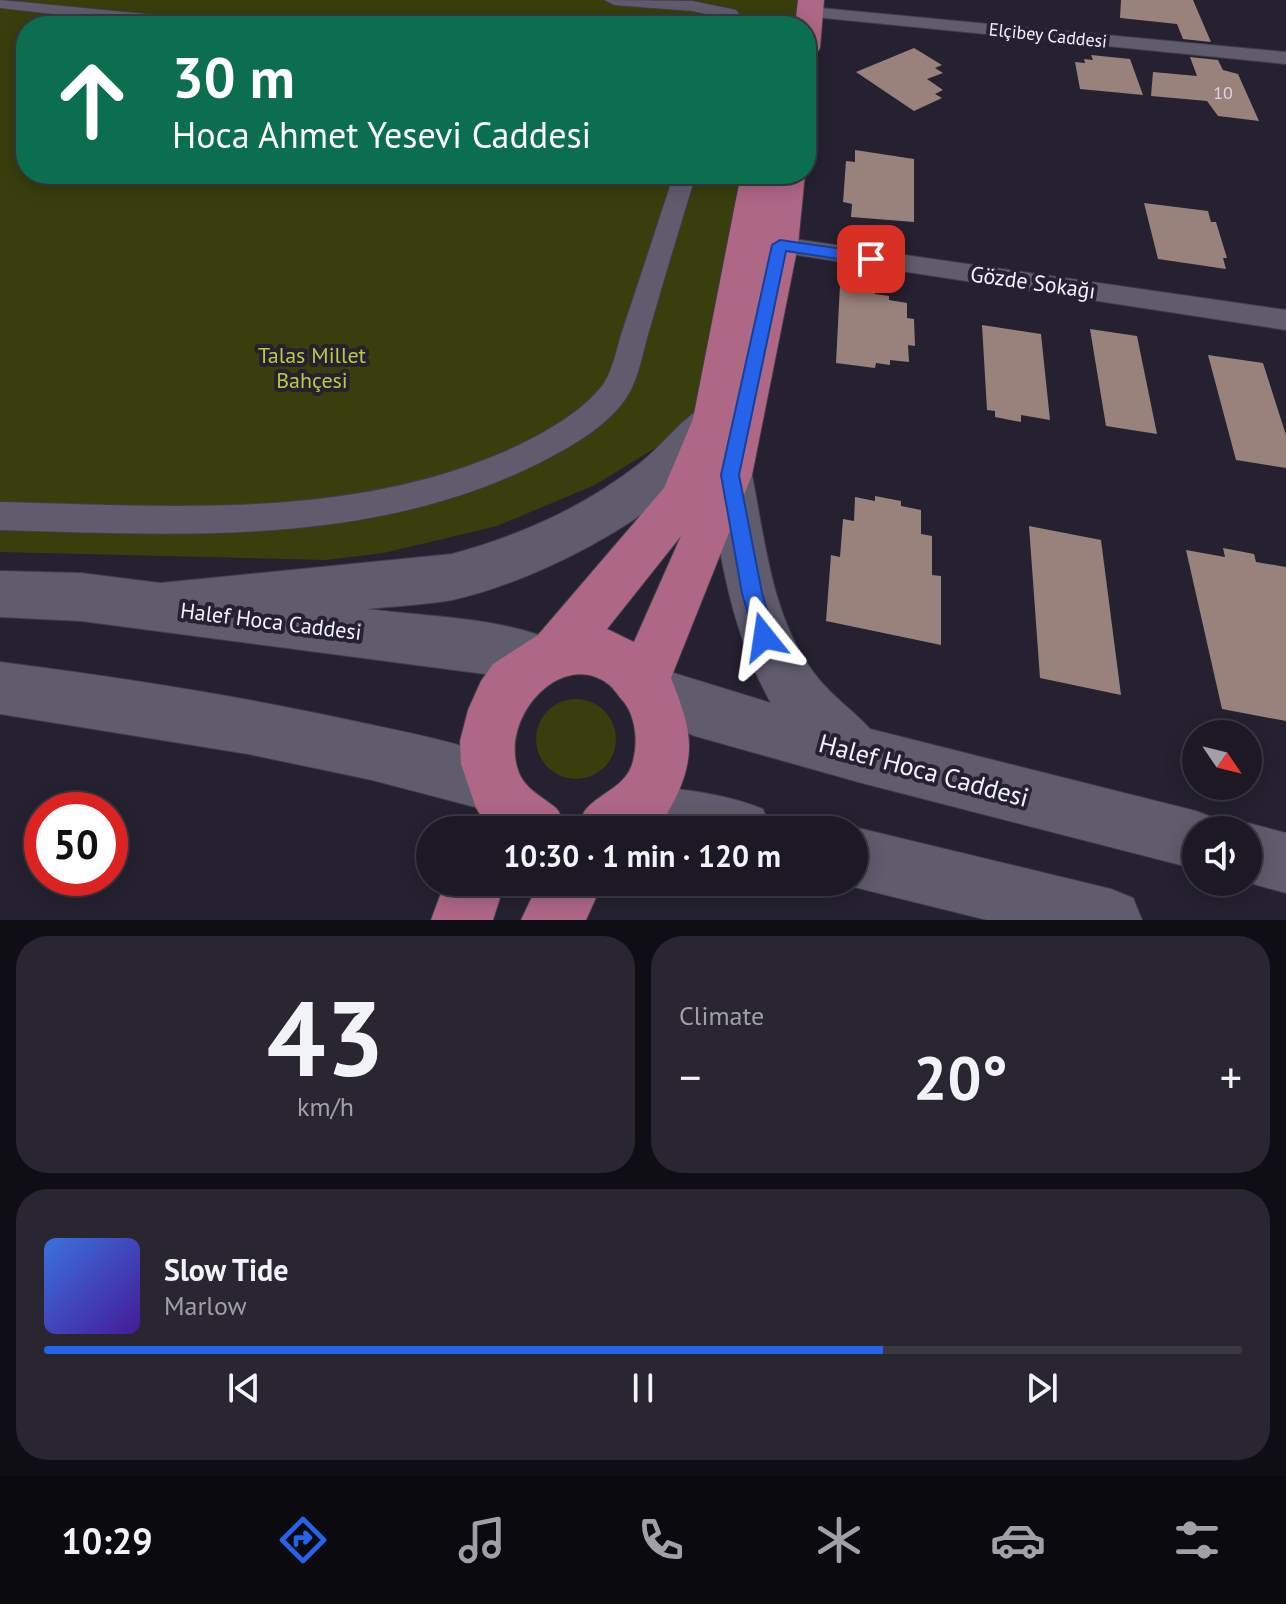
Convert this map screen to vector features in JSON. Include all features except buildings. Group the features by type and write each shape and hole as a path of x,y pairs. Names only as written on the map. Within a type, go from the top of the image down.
{"main road":[{"path":"506,811 487,747 494,712 513,681 548,656 682,500 714,419 755,184"},
{"path":"649,687 730,475 780,245 788,184"},
{"path":"160,607 452,577 498,565 583,528 623,504 689,449 714,419"},
{"path":"730,475 752,593 774,661 789,688 810,713 834,736 862,755"},
{"name":"Halef Hoca Caddesi","path":"0,594 81,597 548,656"},
{"path":"548,656 580,650 604,653 633,668 649,687 664,728 661,764 645,799 626,816"},
{"name":"Halef Hoca Caddesi","path":"649,687 695,709 1182,836"},
{"path":"0,688 110,703 394,755 506,811"},
{"path":"1262,857 1286,863"},
{"path":"868,860 1111,920"},
{"path":"462,920 470,896"},
{"path":"552,920 565,896"}],"street":[{"path":"614,0 692,6 730,13"},
{"path":"0,3 64,5 139,16"},
{"name":"Elçibey Caddesi","path":"798,6 1286,58"},
{"path":"0,516 187,522 338,512 389,502 464,481 557,441 599,409 617,389 682,184"},
{"name":"Gözde Sokağı","path":"780,245 1286,320"}],"green space":[{"name":"Talas Millet Bahçesi","path":"0,0 799,0 797,16 16,16 16,184 771,184 737,381 675,436 595,485 497,526 384,553 326,560 0,552"},
{"path":"568,699 584,699 605,710 616,731 616,747 605,768 584,779 568,779 554,773 542,761 536,747 536,731 542,717 554,705"}],"route":[{"path":"764,637 752,593 730,475 780,245 871,259"}]}
